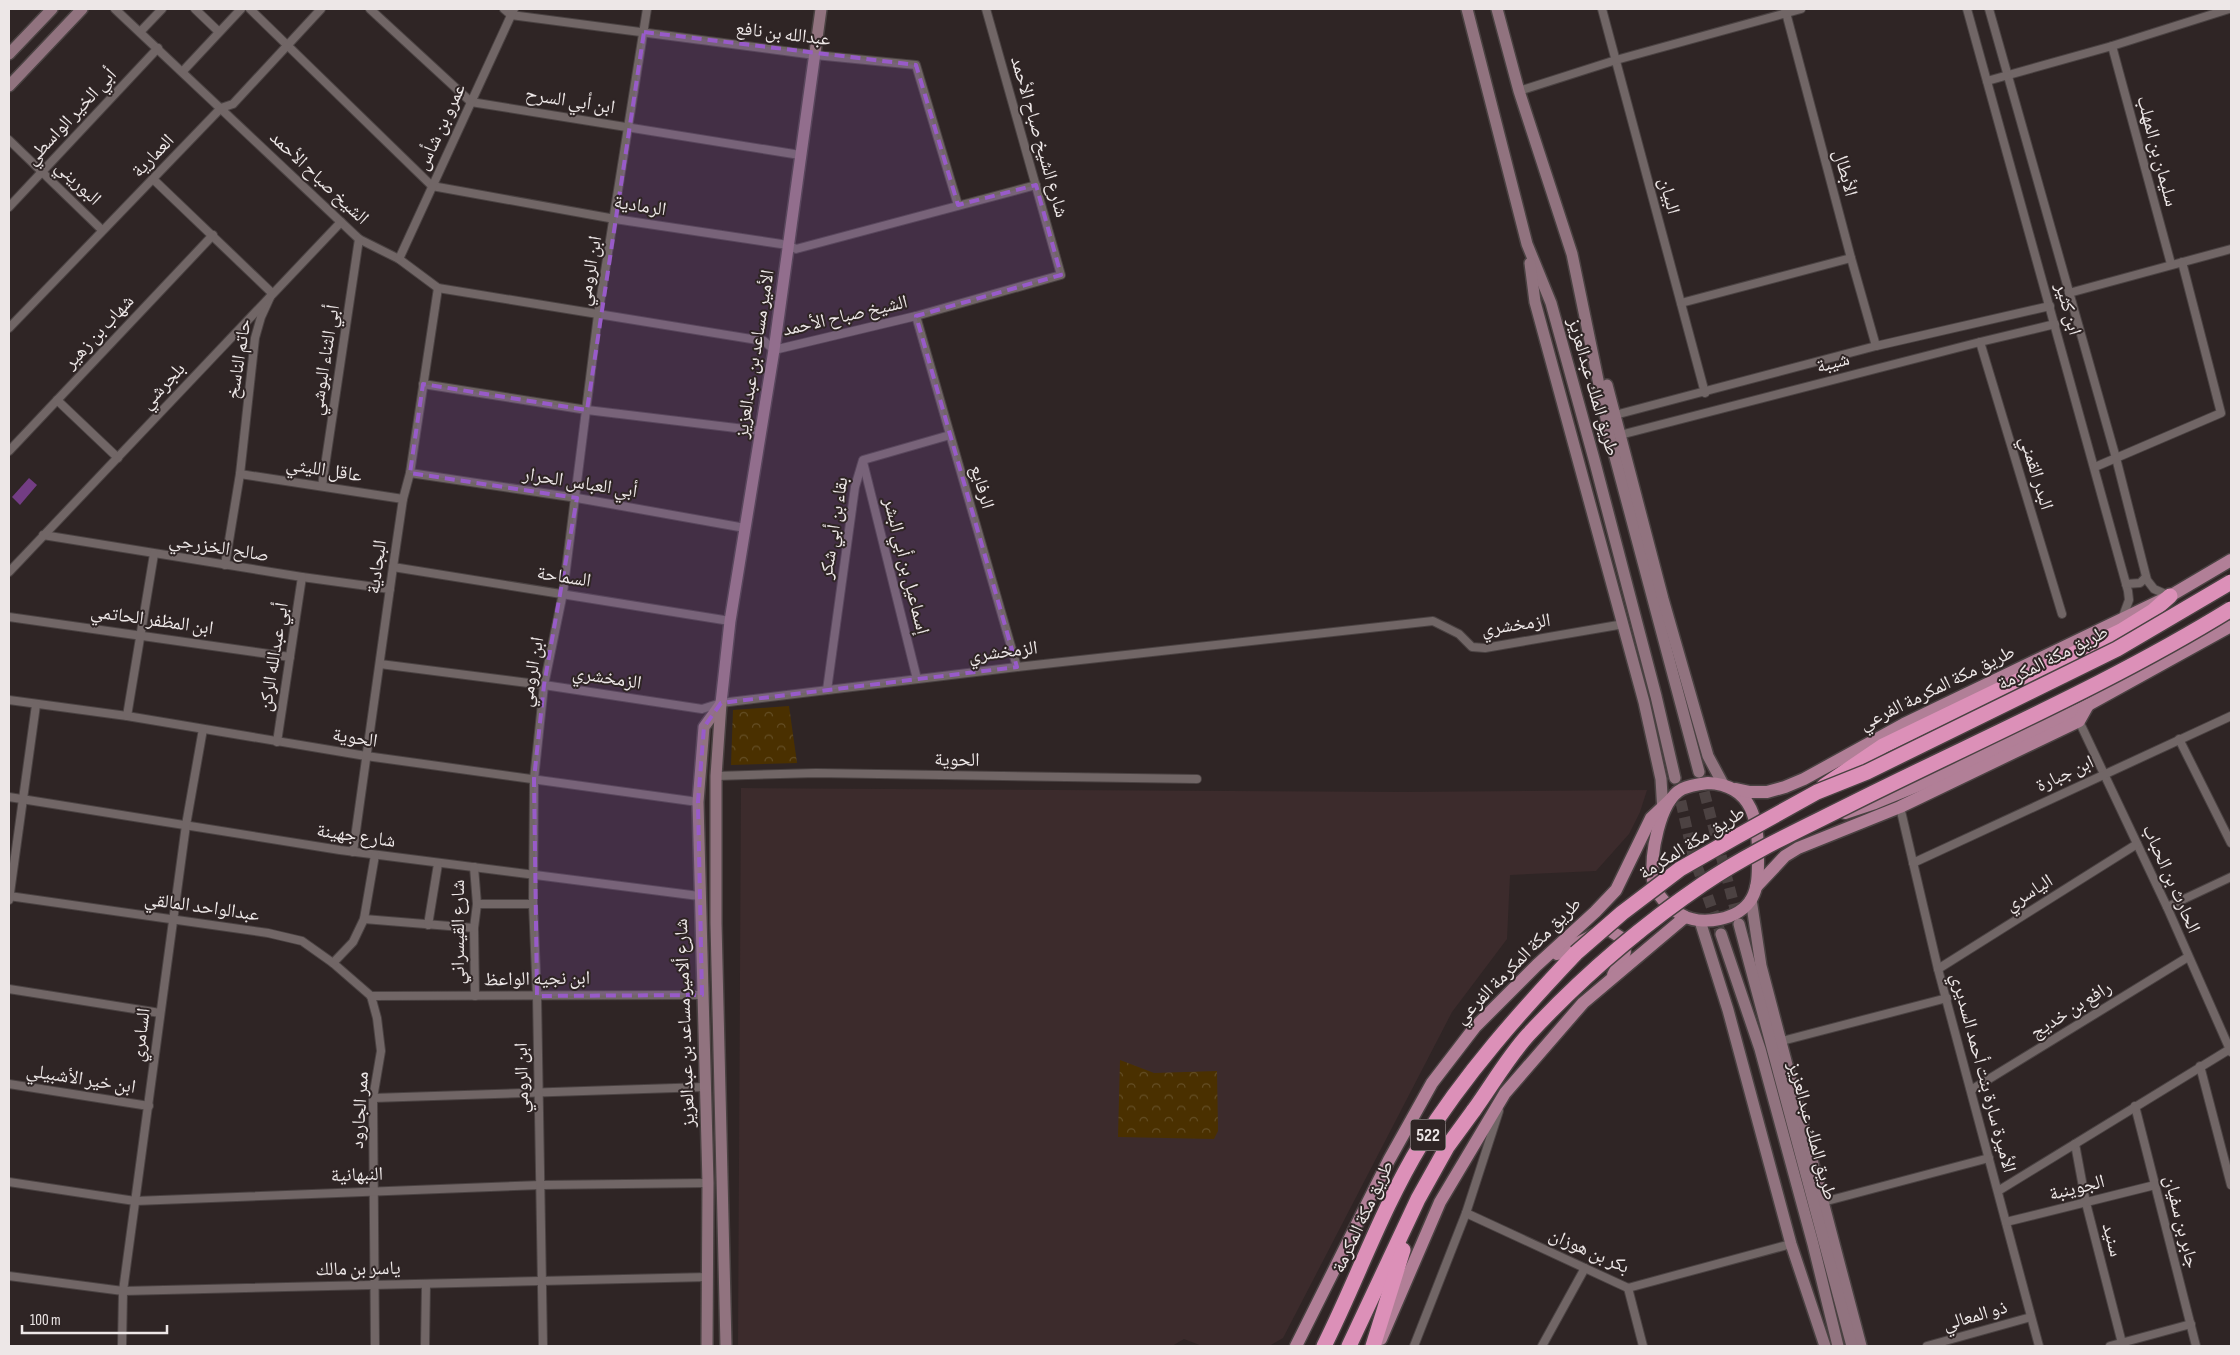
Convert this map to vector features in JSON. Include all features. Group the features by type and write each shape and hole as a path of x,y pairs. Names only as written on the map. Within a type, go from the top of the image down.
{"highway":[{"name":"طريق مكة المكرمة","path":"1324,1346 1389,1205 1422,1144 1490,1048 1515,1018 1576,952 1622,913 1680,870 1817,792 1867,772 2117,649 2231,582"},
{"path":"1817,792 1852,765 1883,746 2121,631 2153,611 2170,596"},
{"path":"1349,1346 1418,1199 1447,1147 1527,1036 1599,966 1652,922 1704,883 1764,848 2131,667 2231,609"},
{"path":"1374,1346 1418,1199"}],"main road":[{"path":"10,48 52,9"},
{"path":"9,86 82,9"},
{"name":"الأمير مساعد بن عبدالعزيز","path":"726,1346 716,776 721,703 730,621 774,350 821,9"},
{"name":"طريق الملك عبدالعزيز","path":"1467,9 1527,244 1551,303 1592,450 1654,687 1675,778"},
{"name":"طريق الملك عبدالعزيز","path":"1497,9 1520,91 1572,254 1610,438 1699,772"},
{"path":"1527,244 1535,302 1624,624 1661,779 1665,807 1655,849 1653,880 1660,896 1668,906 1685,917 1700,921 1719,920 1737,912 1752,899"},
{"path":"1572,254 1663,599 1708,756 1723,784"},
{"name":"طريق مكة المكرمة الفرعي","path":"1736,789 1750,792 1767,792 1785,787 1896,728 2170,596 2231,560"},
{"path":"1818,821 1875,803 1929,781 2088,705 2231,626"},
{"name":"شارع ألامير مساعد بن عبدالعزيز","path":"707,1346 708,1183 698,802 704,727 721,703"},
{"path":"1756,887 1785,856 1798,848 1900,807 2079,721 2088,705"},
{"path":"1665,807 1682,789 1696,785 1723,784 1736,789 1753,813 1758,830 1756,887 1752,899 1761,966 1861,1346"},
{"name":"طريق مكة المكرمة الفرعي","path":"1296,1344 1389,1160 1432,1084 1475,1027 1616,890 1651,818 1665,807"},
{"path":"1378,1346 1440,1202 1505,1094 1583,1003 1685,917"},
{"path":"1700,921 1728,1010 1790,1244 1825,1346"},
{"name":"طريق الملك عبدالعزيز","path":"1739,924 1852,1346"},
{"path":"1537,965 1595,934 1609,930 1620,937 1625,952 1609,981"},
{"name":"طريق الملك عبدالعزيز","path":"1721,934 1760,1049 1813,1244 1838,1346"},
{"path":"702,962 709,958 718,961"}],"street":[{"name":"الشيخ صباح الأحمد","path":"115,9 183,71 359,239 399,259 438,288 764,341 774,350 916,316 1061,275"},
{"path":"140,32 162,9"},
{"path":"195,9 218,31"},
{"path":"183,71 218,31 241,9"},
{"path":"250,9 289,44 432,186"},
{"name":"العمارية","path":"9,328 221,108 233,104 321,9"},
{"path":"370,9 471,102"},
{"path":"504,9 512,12"},
{"name":"ابن الرومي","path":"543,1346 537,996 532,876 534,779 544,685 563,593 577,498 598,315 615,219 647,9"},
{"name":"شارع الشيخ صباح الأحمد","path":"986,9 1061,275"},
{"name":"البيان","path":"1602,9 1705,392"},
{"path":"1520,91 1616,60 1786,11 1801,9"},
{"name":"ابن كثير","path":"1967,9 2126,584 2129,600 2122,618"},
{"name":"ابن كثير","path":"1989,9 2006,75 2116,458 2146,577"},
{"path":"1987,81 2112,46 2229,9"},
{"name":"الأبطال","path":"1786,11 1876,346"},
{"name":"عمرو بن شأس","path":"399,259 512,12"},
{"name":"عبدالله بن نافع","path":"512,12 815,55 916,65 958,205"},
{"name":"سليمان بن المهلب","path":"2112,46 2171,264"},
{"name":"أبي الخير الواسطي","path":"9,207 158,48"},
{"name":"ابن أبي السرح","path":"471,102 800,155"},
{"name":"البوريني","path":"9,140 102,230"},
{"path":"153,179 272,294"},
{"name":"الرمادية","path":"432,186 615,219 788,245 796,249 1036,185"},
{"name":"بلجرشي","path":"9,572 341,222"},
{"name":"شهاب بن زهير","path":"9,451 213,235"},
{"name":"أبي الثناء البوشي","path":"322,486 359,239"},
{"path":"2069,292 2231,249"},
{"path":"1681,303 1851,258"},
{"path":"2095,467 2221,413 2182,262"},
{"name":"البجادية","path":"353,852 393,567 410,473 438,288"},
{"name":"حاتم الناسخ","path":"225,565 240,474 256,338 261,317 272,294"},
{"name":"شيبة","path":"1614,415 1876,346 2050,306"},
{"name":"الرفايع","path":"916,316 1017,667"},
{"name":"شيبة","path":"1620,435 2055,324"},
{"name":"البدر القمني","path":"1980,342 2062,614"},
{"path":"422,384 586,410 761,431"},
{"path":"57,400 118,458"},
{"name":"بقاء بن أبي شكر","path":"826,690 855,487 863,460 950,435"},
{"name":"إسماعيل بن أبي البشر","path":"863,460 917,679"},
{"name":"أبي العباس الحرار","path":"410,473 577,498 745,528"},
{"name":"عاقل الليثي","path":"240,474 404,499"},
{"name":"صالح الخزرجي","path":"43,535 154,554 390,589"},
{"path":"127,716 154,554"},
{"name":"السماحة","path":"393,567 730,621"},
{"name":"أبي عبدالله الركن","path":"277,742 302,577"},
{"path":"2126,584 2140,583 2146,577 2154,589 2170,596"},
{"name":"ابن المظفر الحاتمي","path":"9,616 290,657"},
{"name":"الزمخشري","path":"380,664 544,685 702,710 721,703 826,690 1433,621 1459,634 1472,647 1485,648 1624,624"},
{"name":"الحوية","path":"9,700 127,716 366,756 698,802"},
{"path":"9,900 36,705"},
{"name":"ابن جبارة","path":"1913,863 2104,773 2231,716"},
{"name":"الحارث بن الحباب","path":"2079,721 2138,844 2231,1050"},
{"name":"السامري","path":"122,1346 123,1291 186,825 204,729"},
{"path":"2179,739 2231,843"},
{"name":"الحوية","path":"716,776 816,773 1197,779"},
{"name":"شارع جهينة","path":"9,797 353,852 699,896"},
{"name":"الأميرة سارة بنت أحمد السديري","path":"1900,807 1938,969 2039,1346"},
{"name":"الياسري","path":"1938,969 2138,844"},
{"path":"333,963 353,942 364,919 375,855"},
{"path":"428,925 438,864"},
{"name":"شارع القيسراني","path":"474,867 478,904 474,928 475,996"},
{"path":"2167,907 2231,877"},
{"name":"عبدالواحد المالقي","path":"9,896 268,933 302,941 333,963 371,996"},
{"path":"478,904 533,904"},
{"path":"364,919 474,928"},
{"name":"رافع بن خديج","path":"1971,1090 2188,957"},
{"path":"9,989 160,1013"},
{"name":"ابن نجيه الواعظ","path":"371,996 702,995"},
{"name":"ممر الجارود","path":"371,996 381,1052 374,1098 373,1285 375,1346"},
{"path":"1782,1041 1946,998"},
{"path":"1998,1191 2200,1066 2231,1050"},
{"path":"2200,1066 2231,1185"},
{"name":"ابن خير الأشبيلي","path":"9,1084 149,1106"},
{"path":"374,1098 705,1087"},
{"path":"1414,1346 1466,1213 1505,1094"},
{"name":"جابر بن سفيان","path":"2135,1106 2196,1346"},
{"name":"سنيد","path":"2075,1144 2086,1203 2122,1343"},
{"path":"1824,1202 1989,1158"},
{"name":"النبهانية","path":"9,1182 135,1201 373,1190 708,1183"},
{"name":"الجوينبة","path":"2006,1222 2155,1185"},
{"name":"بكر بن هوزان","path":"1466,1213 1628,1288 1790,1244"},
{"path":"1542,1346 1585,1268"},
{"name":"ياسر بن مالك","path":"9,1276 123,1291 708,1277"},
{"path":"425,1346 426,1284"},
{"path":"1628,1288 1643,1346"},
{"name":"ذو المعالي","path":"1927,1346 2032,1317"},
{"path":"2110,1346 2190,1324"}],"highlighted area":[{"path":"644,32 916,65 958,205 1036,185 1061,275 916,316 1017,667 721,703 704,727 698,802 702,995 537,996 534,779 544,685 577,498 410,473 423,384 587,410"}],"shaded area":[{"path":"29,478 37,485 20,505 12,497"},
{"path":"741,788 1404,792 1647,790 1640,812 1629,834 1596,871 1510,875 1507,939 1452,1012 1283,1338 1269,1346 1202,1346 1184,1339 1172,1346 738,1346"}],"green space":[{"path":"789,706 797,763 731,765 733,710"},
{"path":"1120,1060 1154,1073 1217,1071 1218,1131 1214,1139 1118,1137"}],"tunnel":[{"path":"1700,776 1738,920"},
{"path":"1677,785 1693,855 1721,934"}]}
